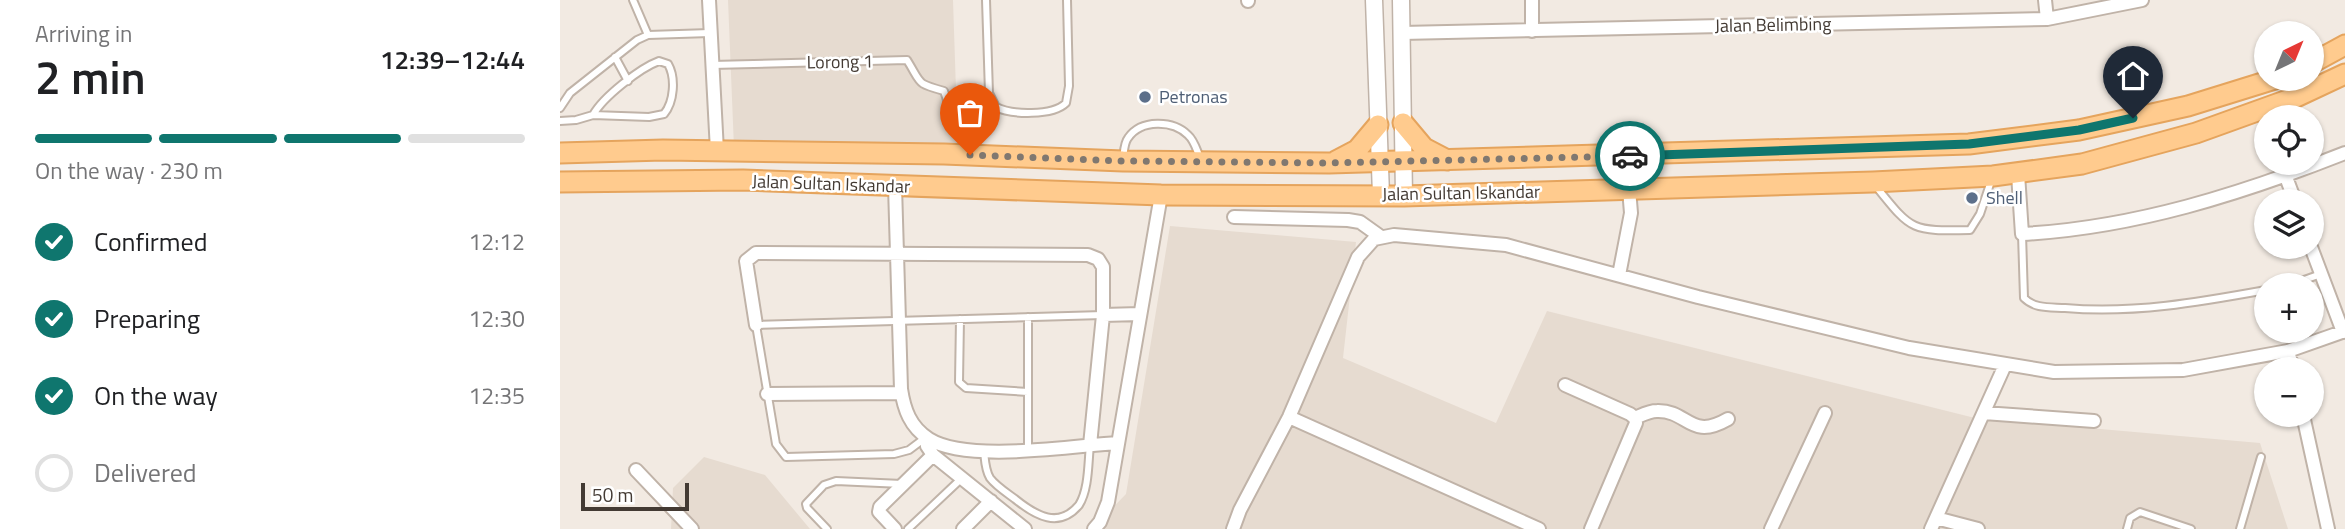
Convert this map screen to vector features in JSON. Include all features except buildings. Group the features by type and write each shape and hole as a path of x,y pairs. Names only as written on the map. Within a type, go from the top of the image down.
{"main road":[{"path":"2324,56 2345,45"},
{"name":"Jalan Sultan Iskandar","path":"560,182 743,180 1161,195 1404,196 1993,176 2082,164 2196,133 2296,97 2345,74"},
{"name":"Jalan Sultan Iskandar","path":"560,153 663,150 944,154 1123,161 1404,163 1969,144 2079,130 2188,106 2254,86"},
{"path":"1403,124 1424,148 1452,161"},
{"path":"1329,163 1357,149 1378,125"}],"street":[{"path":"709,0 717,151"},
{"path":"1374,0 1381,195"},
{"path":"1402,0 1404,196"},
{"path":"1532,0 1532,31"},
{"path":"2045,0 2047,19"},
{"name":"Jalan Belimbing","path":"1402,33 2047,19 2142,0"},
{"path":"2018,174 2022,234 2143,219 2286,177 2345,153"},
{"path":"2286,177 2290,189"},
{"path":"895,186 901,393 905,411 926,437 942,445 984,451 1117,443"},
{"path":"1619,275 1631,213 1629,189"},
{"path":"1094,529 1100,522 1108,502 1161,195"},
{"path":"1234,217 1348,220 1360,222 1381,237"},
{"path":"1233,529 1240,510 1289,417 1358,257 1374,239 1381,237 1413,235 1506,245 1698,297 1909,348 2054,372 2183,370 2288,351 2344,331 2324,281"},
{"path":"756,325 746,261 756,253 1088,256 1098,259 1103,267 1103,315 1090,445"},
{"path":"1103,315 1140,314"},
{"path":"2288,351 2289,357"},
{"path":"1978,529 1934,524 2006,365"},
{"path":"1565,385 1630,414 1636,423 1591,529"},
{"path":"767,394 901,393"},
{"path":"1635,418 1657,411 1667,412 1701,428 1728,419"},
{"path":"1771,529 1825,412"},
{"path":"1984,413 2094,421"},
{"path":"1289,417 1539,529"},
{"path":"2306,427 2328,529"},
{"path":"926,437 927,446 933,455 1026,529"},
{"path":"895,529 878,512 883,502 933,455"},
{"path":"636,470 692,529"},
{"path":"962,529 991,501"}],"lane":[{"path":"633,0 649,35"},
{"path":"986,0 989,93 996,107 1007,113 1051,111 1066,103 1069,86 1067,0"},
{"path":"560,108 570,93 637,40 649,35 710,33"},
{"path":"615,57 628,81"},
{"name":"Lorong 1","path":"712,65 907,60 922,85 944,91 947,100"},
{"path":"560,121 593,115 649,117 664,114 669,109 673,72 668,64 659,61 648,65 604,101 593,115"},
{"path":"1123,161 1126,140 1134,131 1145,125 1160,124 1181,129 1191,137 1202,162"},
{"path":"1872,182 1910,225 1920,229 1970,230 1980,214 1993,176"},
{"path":"2022,234 2024,298 2035,306 2136,310 2254,292"},
{"path":"926,437 909,450 894,454 786,457 776,444 756,325 1103,315"},
{"path":"1028,317 1028,449"},
{"path":"960,319 959,382 962,386 1028,392"},
{"path":"984,451 991,480 1040,519 1062,520 1072,514 1080,504 1084,493 1090,445"},
{"path":"2240,529 2262,457"},
{"path":"908,529 962,478"},
{"path":"827,529 806,504 824,485 836,481 903,484"},
{"path":"2127,529 2130,519 2140,512 2191,529"}],"shaded area":[{"path":"728,0 953,0 958,151 734,148"},
{"path":"1170,226 1356,242 1343,358 1496,423 1547,311 1975,418 2260,443 2288,529 1092,529 1126,494"},
{"path":"704,457 765,475 810,529 671,529 673,488"}],"way so far":[{"path":"970,155 1123,161 1329,163 1630,156"}],"place":[{"name":"Petronas","path":"1145,97"},
{"name":"Shell","path":"1972,198"}],"route":[{"path":"1630,156 1969,144 2079,130 2133,118"}]}
